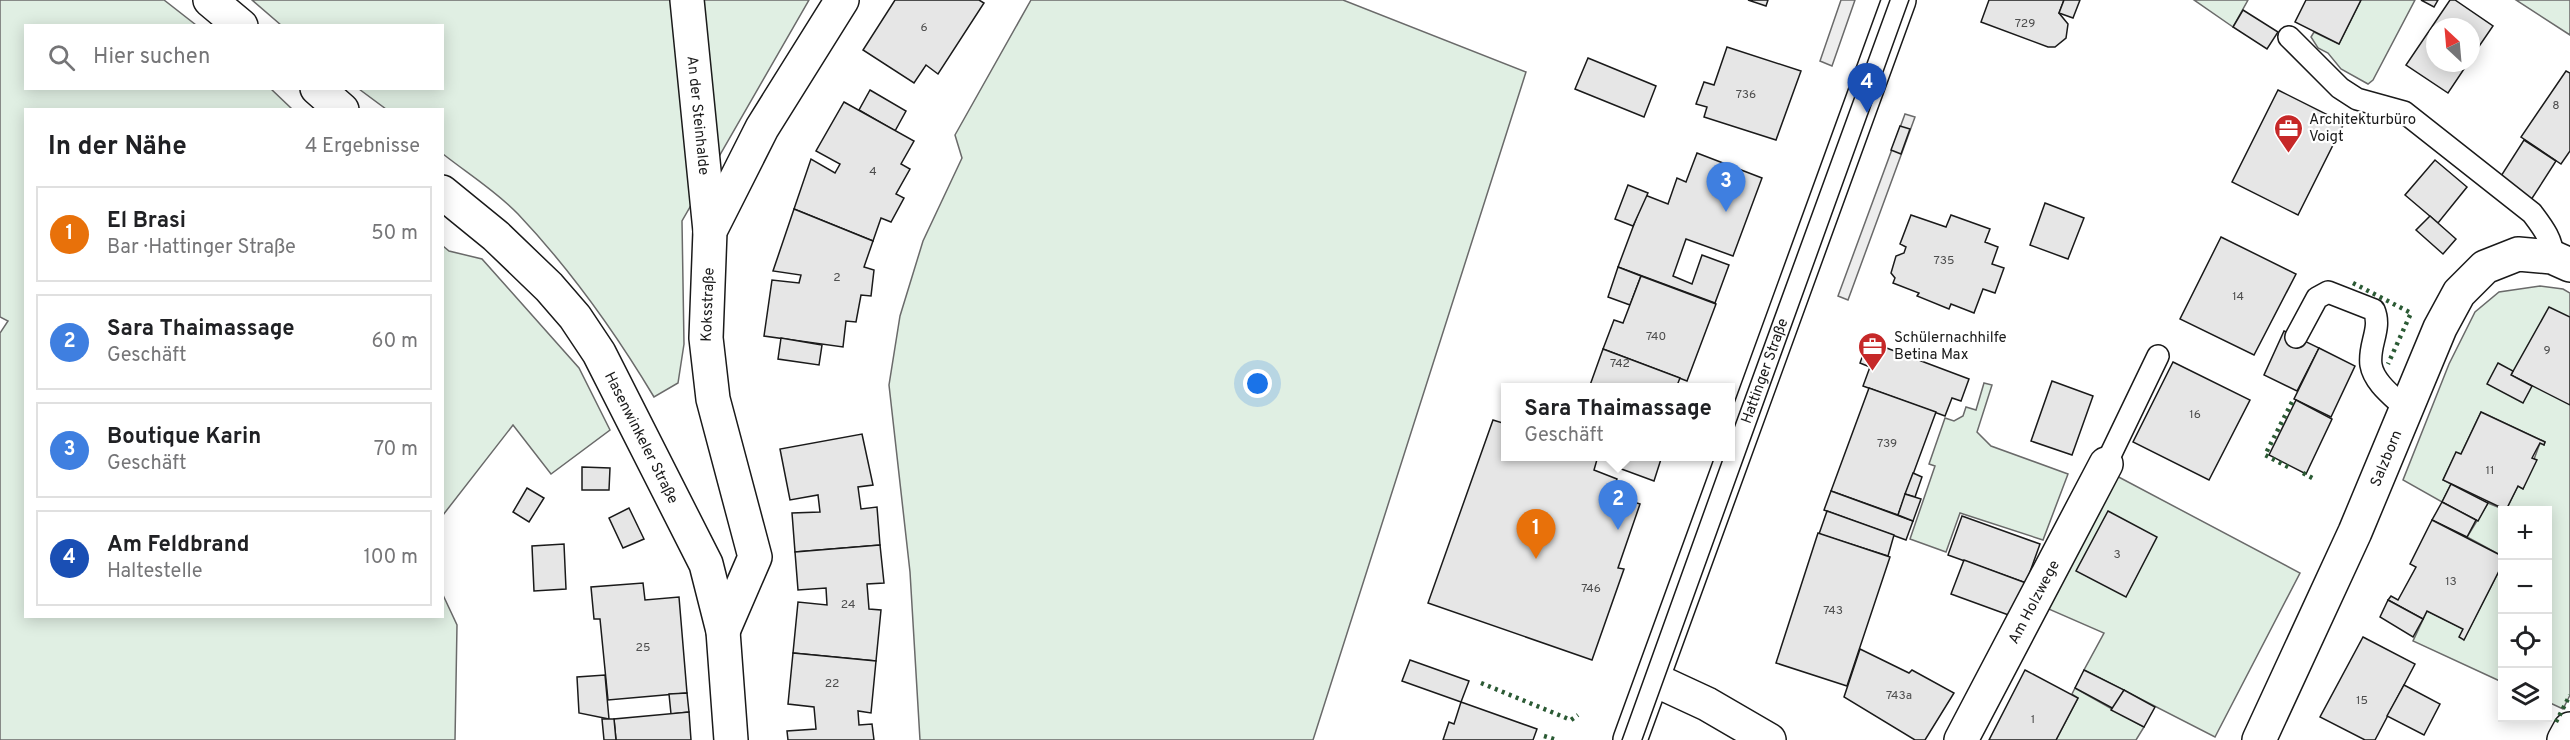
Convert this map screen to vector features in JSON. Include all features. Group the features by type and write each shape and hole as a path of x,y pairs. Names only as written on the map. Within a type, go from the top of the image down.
{"street":[{"path":"210,0 239,24"},
{"name":"An der Steinhalde","path":"687,0 710,231"},
{"name":"Koksstraße","path":"723,631 755,557 713,399 706,338 710,231 762,128 842,0"},
{"name":"Hattinger Straße","path":"1735,453 1899,0"},
{"path":"319,90 340,108"},
{"name":"Hasenwinkeler Straße","path":"444,194 496,236 549,287 575,317 599,353 703,556 720,609 731,740"},
{"name":"Salzborn","path":"2259,740 2355,532 2440,328 2467,284 2485,267 2505,258 2529,253 2561,261"},
{"name":"Hattinger Straße","path":"1630,740 1732,461"},
{"name":"Am Holzwege","path":"1961,740 2106,464"},
{"path":"1653,679 1707,704 1769,740"},
{"path":"2564,740 2570,729"}],"lane":[{"path":"2289,37 2340,88 2358,99 2404,112 2532,213 2561,261"},
{"path":"2296,337 2317,298 2328,292 2374,310 2378,321 2371,365 2381,386 2406,409"},
{"path":"2106,464 2158,356"}],"green space":[{"path":"0,0 164,0 195,24 24,24 24,90 272,90 291,108 24,108 24,618 444,618 444,597 457,625 455,740 0,740 0,333 8,321 0,317"},
{"path":"252,0 809,0 682,221 684,344 678,383 654,397 591,302 537,235 500,198 444,155 444,108 385,108 360,90 444,90 444,24 280,24"},
{"path":"1031,0 1343,0 1526,72 1313,740 920,740 910,572 889,385 900,316 923,241 962,158 955,135"},
{"path":"2194,0 2248,0 2233,27"},
{"path":"2361,0 2415,0 2373,80 2368,84 2341,69 2328,53 2318,48 2311,37 2314,32 2339,44"},
{"path":"2516,0 2570,0 2570,35"},
{"path":"444,247 449,251 482,259 579,368 610,430 551,474 513,425 444,514"},
{"path":"2540,286 2563,289 2570,293 2570,695 2563,709 2552,704 2552,506 2508,506 2518,486 2523,489 2540,443 2544,445 2545,442 2481,412 2461,454 2456,453 2443,480 2451,484 2442,502 2403,480 2449,364 2475,312 2499,292"},
{"path":"1984,383 1992,385 1977,432 1991,446 2068,474 2043,540 1960,513 1946,552 1910,539 1935,466 1929,464 1945,418 1954,421 1963,416 1966,407 1976,410"},
{"path":"2113,474 2300,573 2215,737 2084,670 2104,633 2044,607"},
{"path":"2488,503 2498,507 2498,554 2467,537"},
{"path":"2498,573 2498,680 2413,641 2427,611 2463,629 2464,639"},
{"path":"2075,688 2144,727 2136,740 2056,740 2078,698 2072,694"}],"shaded area":[{"path":"1841,0 1855,0 1832,66 1820,61"},
{"path":"1905,114 1915,117 1848,300 1838,296"}],"building":[{"path":"895,0 979,0 984,3 938,74 926,65 914,83 863,50"},
{"path":"1748,0 1768,0 1766,6"},
{"path":"1989,0 2064,0 2059,13 2068,24 2066,38 2055,47 2048,47 1981,22"},
{"path":"2064,0 2080,0 2073,18 2059,13"},
{"path":"2306,0 2361,0 2339,44 2295,22"},
{"path":"2421,0 2438,0 2434,7"},
{"path":"2450,0 2455,0 2493,26 2480,45 2480,18 2438,18"},
{"path":"2243,10 2278,32 2267,49 2233,27"},
{"path":"2426,35 2426,72 2462,72 2448,93 2406,65"},
{"path":"1727,47 1801,71 1776,140 1704,117 1707,107 1696,104 1704,82 1714,85"},
{"path":"1588,58 1656,86 1644,117 1575,89"},
{"path":"2566,71 2570,73 2570,151 2561,164 2521,137"},
{"path":"870,90 906,111 895,131 859,110"},
{"name":"Architekturbüro Voigt","path":"2278,90 2344,123 2298,215 2232,182"},
{"path":"844,102 914,141 901,164 910,169 896,194 904,198 891,222 881,218 873,241 794,209 811,159 835,173 840,164 816,151"},
{"path":"1900,126 1910,129 1901,154 1891,150"},
{"path":"2524,140 2556,161 2531,200 2501,176"},
{"path":"1697,153 1762,178 1733,256 1686,239 1673,276 1692,284 1702,255 1729,265 1715,303 1618,267 1645,195 1668,204 1677,178 1686,182"},
{"path":"2435,160 2467,187 2438,223 2405,195"},
{"path":"1628,185 1648,193 1633,226 1615,219"},
{"path":"2045,203 2084,218 2068,259 2030,245"},
{"path":"794,209 873,241 864,267 874,270 871,296 861,295 856,322 846,321 843,347 764,336 772,280 799,283 801,275 773,271"},
{"path":"1911,215 1946,227 1951,215 1990,229 1985,242 1998,247 1992,264 2004,268 1995,293 1983,289 1974,313 1951,304 1949,309 1917,296 1919,293 1893,283 1895,278 1891,273 1896,256 1904,253 1906,247 1900,244"},
{"path":"2430,216 2456,239 2443,254 2416,230"},
{"path":"2221,237 2296,274 2254,355 2180,319"},
{"path":"1618,267 1641,276 1630,305 1608,297"},
{"path":"1641,276 1716,304 1687,381 1603,349 1614,320 1623,323"},
{"path":"2549,307 2570,317 2570,405 2511,375"},
{"path":"2284,331 2319,348 2297,391 2264,375"},
{"path":"781,338 822,345 819,365 778,359"},
{"path":"1868,341 1969,379 1961,401 1952,398 1945,416 1863,386 1870,367 1860,363"},
{"path":"2319,348 2355,366 2331,417 2294,399"},
{"path":"1603,349 1680,378 1678,383 1591,383"},
{"path":"2173,362 2250,400 2209,480 2133,442"},
{"path":"2498,363 2513,371 2511,375 2532,386 2523,403 2487,384"},
{"path":"2052,381 2093,396 2072,455 2031,441"},
{"path":"1869,388 1936,412 1898,515 1831,491"},
{"path":"2296,400 2332,419 2306,474 2269,455"},
{"path":"2481,412 2545,442 2544,445 2540,443 2532,458 2537,460 2523,489 2518,486 2508,506 2498,506 2443,480 2456,452 2461,454"},
{"path":"1493,420 1501,422 1501,461 1597,461 1594,470 1617,479 1612,495 1640,504 1618,568 1624,569 1592,660 1428,603"},
{"path":"862,434 873,485 858,487 861,509 877,507 880,545 795,552 792,513 820,512 818,495 790,500 780,449"},
{"path":"1618,461 1660,461 1654,481 1616,467"},
{"path":"582,467 610,468 609,490 582,490"},
{"path":"1913,473 1922,477 1915,497 1905,494"},
{"path":"2451,484 2488,503 2478,521 2442,502"},
{"path":"527,488 544,498 529,522 513,512"},
{"path":"1831,491 1913,521 1906,540 1824,510"},
{"path":"1905,494 1921,499 1913,521 1898,515"},
{"path":"2442,502 2476,520 2467,537 2432,520"},
{"path":"629,508 644,539 623,548 609,518"},
{"path":"1827,511 1894,535 1888,556 1819,534"},
{"path":"2108,511 2157,537 2126,597 2076,571"},
{"path":"1962,516 2040,544 2026,583 1948,555"},
{"path":"2432,520 2498,554 2498,573 2464,640 2459,637 2463,629 2427,611 2423,619 2388,600 2391,596 2398,600 2416,567 2410,564"},
{"path":"1818,533 1890,557 1847,686 1776,663"},
{"path":"564,544 566,589 534,591 532,546"},
{"path":"880,545 884,583 867,584 869,609 881,610 876,661 793,653 798,602 827,605 826,588 798,590 795,552"},
{"path":"1964,560 2026,583 2014,617 1951,594"},
{"path":"643,583 645,600 679,597 687,693 608,700 600,619 594,619 591,587"},
{"path":"2388,600 2423,619 2413,637 2380,617"},
{"path":"2363,637 2415,664 2375,740 2365,740 2320,717"},
{"path":"1860,649 1909,673 1912,670 1954,693 1925,740 1915,740 1844,697"},
{"path":"793,653 876,661 871,713 858,711 859,725 872,724 874,740 788,740 787,731 816,729 814,707 788,704"},
{"path":"1410,660 1469,681 1461,702 1402,681"},
{"path":"2025,670 2078,698 2056,740 1989,740"},
{"path":"2084,670 2124,690 2114,709 2075,688"},
{"path":"605,675 609,719 579,713 577,677"},
{"path":"2404,685 2440,704 2424,735 2387,716"},
{"path":"2124,690 2155,707 2144,727 2111,710"},
{"path":"687,693 689,712 671,714 669,694"},
{"path":"1461,702 1537,729 1533,740 1443,740 1449,722 1454,724"},
{"path":"689,712 691,740 616,740 614,719"},
{"path":"602,719 614,719 616,740 604,740"}],"tram line":[{"path":"1735,425 1890,0"},
{"path":"1642,740 1909,0"},
{"path":"1622,740 1722,461"}],"hedge":[{"path":"2353,283 2411,313 2388,364"},
{"path":"2292,402 2265,455 2292,469"},
{"path":"2303,473 2314,479"},
{"path":"1481,683 1571,720 1578,715"},
{"path":"2556,722 2570,695"},
{"path":"1544,736 1557,740"}],"place":[{"name":"Am Feldbrand","path":"1867,113"},
{"name":"Architekturbüro Voigt","path":"2288,154"},
{"name":"Boutique Karin","path":"1726,212"},
{"name":"Schülernachhilfe Betina Max","path":"1873,372"},
{"name":"Sara Thaimassage","path":"1618,530"},
{"name":"El Brasi","path":"1536,559"}]}
